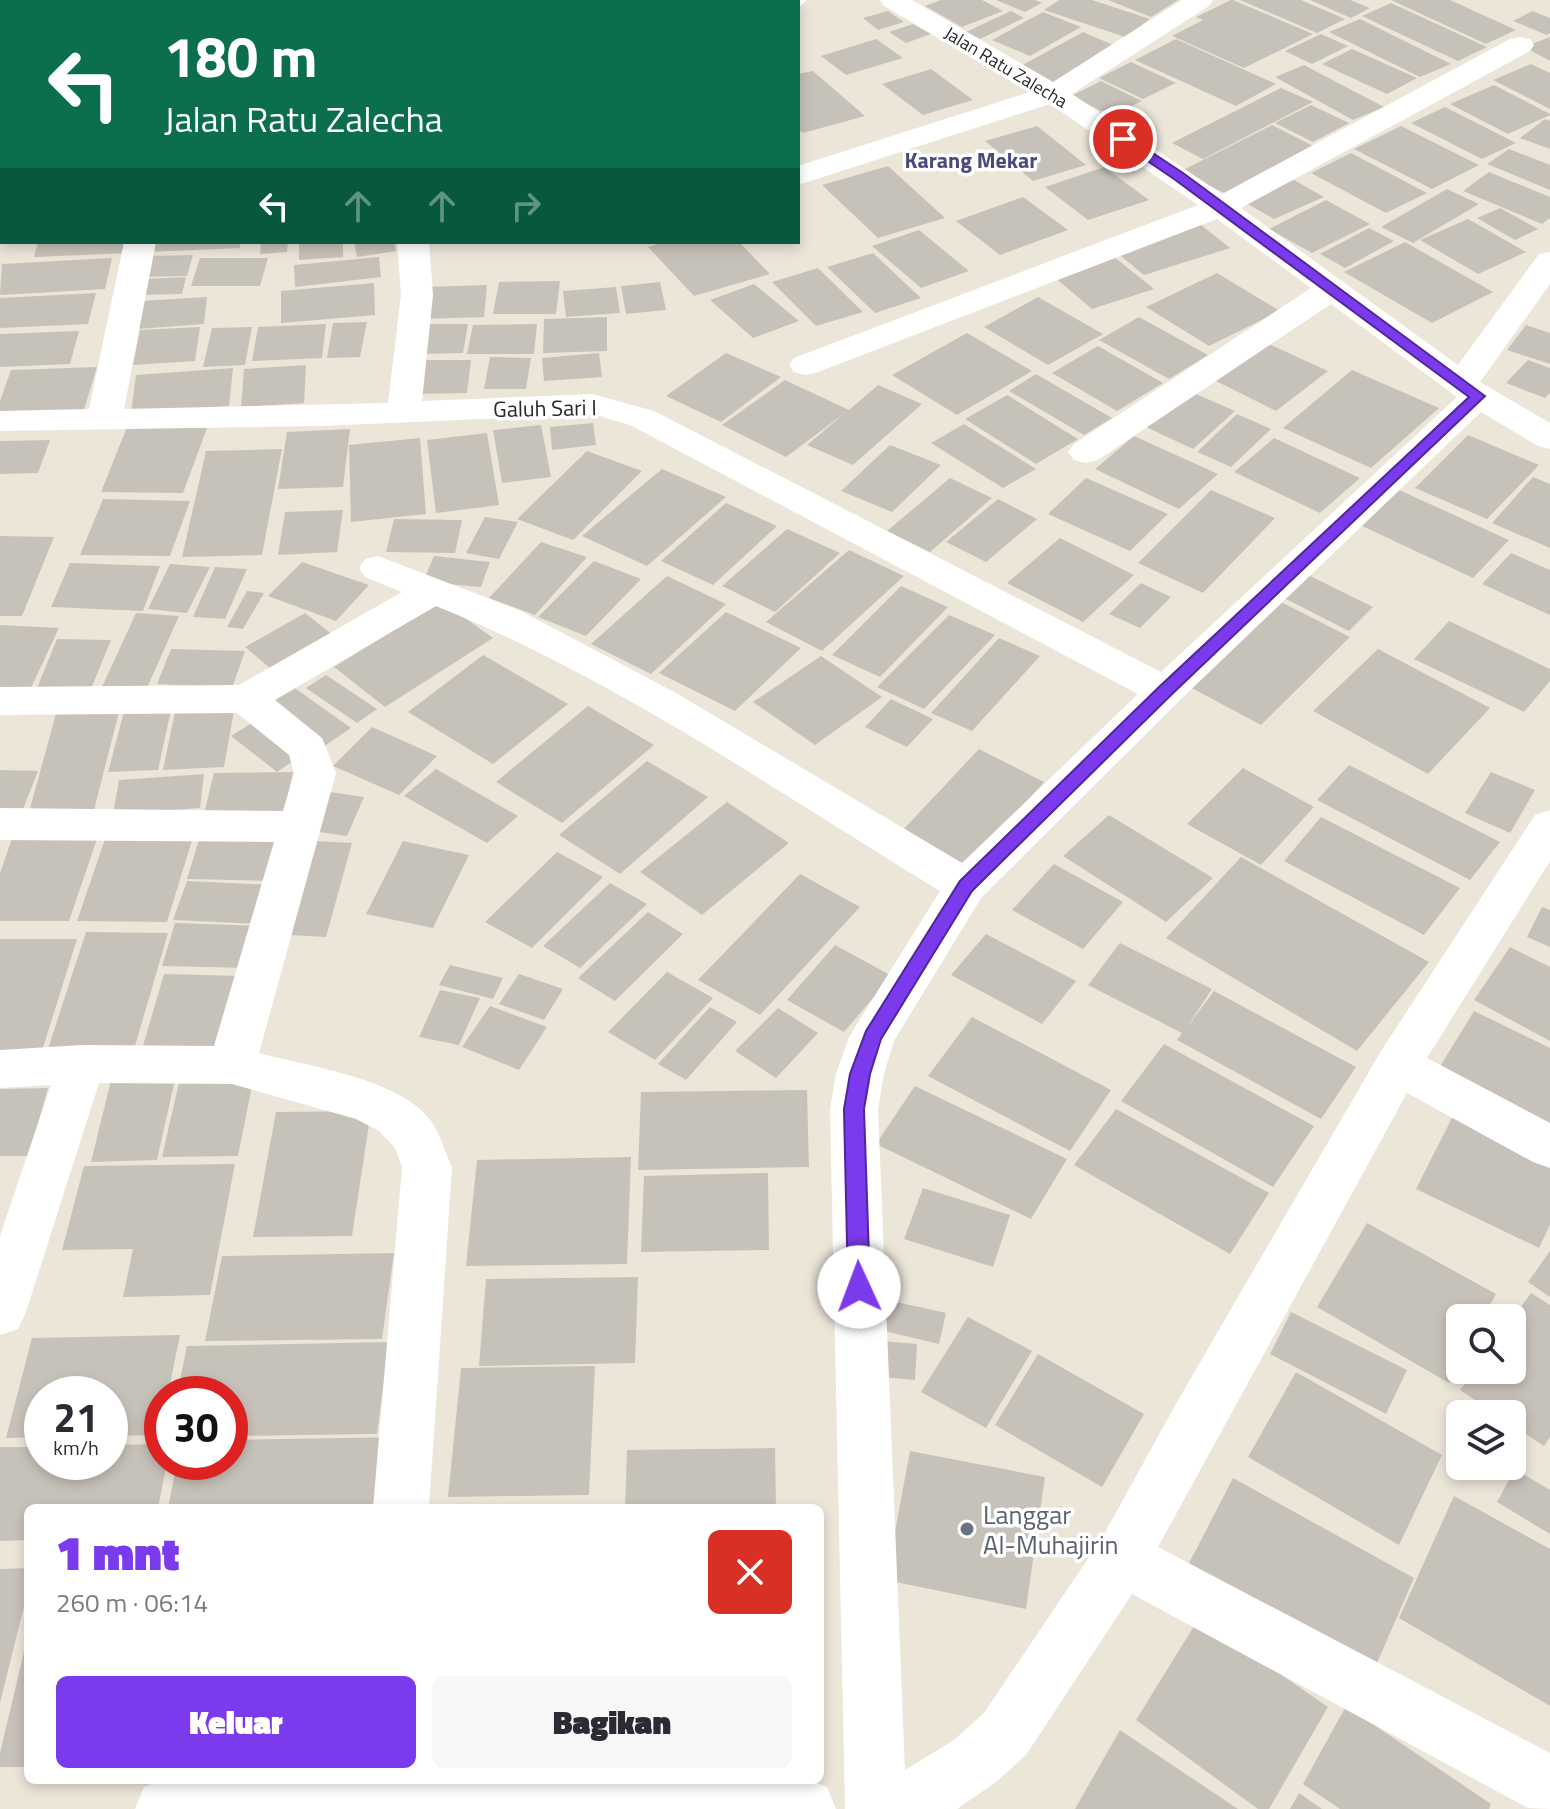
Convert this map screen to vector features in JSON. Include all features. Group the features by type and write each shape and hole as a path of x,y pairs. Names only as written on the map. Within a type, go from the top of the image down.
{"street":[{"name":"Jalan Ratu Zalecha","path":"893,0 1053,94 1178,176 1330,290 1550,438"},
{"path":"800,175 1053,94 1200,0"},
{"path":"806,365 1220,207 1520,45"},
{"path":"104,420 140,244"},
{"path":"404,413 417,295 413,244"},
{"path":"1550,261 1469,384 1165,691 966,886 872,1037 860,1074 854,1109 878,1809 913,1799 944,1783 1005,1734 1122,1558 1398,1065 1550,826"},
{"path":"1086,452 1330,290"},
{"path":"1469,384 1550,421"},
{"name":"Galuh Sari I","path":"0,421 404,413 592,404 617,409 642,418 1165,691"},
{"path":"378,568 507,620 662,703 966,886"},
{"path":"0,701 246,699 434,590"},
{"path":"232,1065 297,827 315,773 313,759 299,739 246,699"},
{"path":"0,824 297,827"},
{"path":"0,1312 82,1064"},
{"path":"0,1069 82,1064 232,1065 368,1103 396,1117 414,1136 427,1167 401,1504"},
{"path":"1398,1065 1550,1147"},
{"path":"1122,1558 1550,1786"},
{"path":"166,1809 378,1797 805,1809"}],"building":[{"path":"941,0 982,0 1003,11 962,27 925,6"},
{"path":"996,0 1035,0 1042,3 1025,12"},
{"path":"1059,0 1092,0 1150,19 1125,37 1044,10"},
{"path":"1108,0 1178,0 1151,17"},
{"path":"1231,0 1313,34 1244,68 1172,36 1203,20 1196,17"},
{"path":"1240,0 1301,0 1345,19 1317,33"},
{"path":"1310,0 1350,0 1370,8 1351,18"},
{"path":"1391,0 1450,0 1516,30 1486,44"},
{"path":"1391,3 1487,47 1458,61 1362,16"},
{"path":"888,11 904,22 878,30 863,18"},
{"path":"1011,11 1024,18 980,39 966,32"},
{"path":"1532,11 1550,18 1550,33 1547,35 1513,21"},
{"path":"1043,12 1081,27 1030,56 992,40"},
{"path":"1360,19 1451,64 1420,77 1329,32"},
{"path":"913,24 931,34 906,43 889,32"},
{"path":"1083,32 1118,47 1052,84 1017,68"},
{"path":"1321,34 1348,46 1312,64 1285,51"},
{"path":"1550,37 1550,61 1524,47"},
{"path":"876,39 903,58 846,75 821,56"},
{"path":"1176,39 1276,84 1236,106 1135,60"},
{"path":"1352,49 1417,78 1387,94 1322,64"},
{"path":"1131,62 1176,83 1143,99 1099,78"},
{"path":"1531,64 1550,73 1550,109 1493,80"},
{"path":"1304,65 1384,107 1353,120 1275,77"},
{"path":"931,69 973,100 923,115 882,84"},
{"path":"813,71 865,116 803,133 800,131 800,74"},
{"path":"1101,81 1142,101 1112,116 1071,96"},
{"path":"1494,85 1550,115 1508,134 1450,104"},
{"path":"1281,88 1313,102 1203,159 1172,143"},
{"path":"1311,105 1349,123 1313,142 1275,123"},
{"path":"1445,107 1516,143 1482,159 1411,123"},
{"path":"1545,119 1550,121 1550,149 1520,138"},
{"path":"1272,125 1317,148 1228,195 1181,171"},
{"path":"1037,126 1086,165 1033,181 985,141"},
{"path":"1401,126 1479,165 1432,189 1354,149"},
{"path":"1509,149 1550,165 1550,190 1487,164"},
{"path":"1351,153 1427,193 1386,213 1311,173"},
{"path":"888,166 945,218 878,238 822,185"},
{"path":"1104,167 1149,200 1088,220 1045,187"},
{"path":"1489,172 1550,197 1550,218 1542,224 1463,191"},
{"path":"1294,180 1324,197 1274,219 1244,202"},
{"path":"1447,189 1479,204 1413,243 1381,227"},
{"path":"1023,197 1068,230 1000,255 956,221"},
{"path":"1326,200 1370,224 1312,253 1269,229"},
{"path":"1500,208 1538,229 1515,240 1477,218"},
{"path":"1468,219 1526,252 1478,274 1420,240"},
{"path":"1201,225 1230,248 1144,275 1116,252"},
{"path":"1369,228 1394,241 1345,268 1320,254"},
{"path":"919,230 969,271 921,288 872,246"},
{"path":"1405,242 1493,292 1432,323 1344,272"},
{"path":"37,244 133,244 131,253 34,257"},
{"path":"148,244 240,244 240,248 146,252"},
{"path":"261,244 288,244 287,252 260,254"},
{"path":"299,244 343,244 343,257 299,260"},
{"path":"354,244 394,244 396,251 357,257"},
{"path":"658,244 741,244 770,274 694,296 648,247"},
{"path":"873,253 921,298 875,313 827,267"},
{"path":"193,255 187,276 137,277 144,256"},
{"path":"1113,256 1154,289 1092,309 1053,276"},
{"path":"379,257 381,277 295,287 294,265"},
{"path":"112,258 105,289 0,295 2,264"},
{"path":"200,258 268,258 260,286 191,286"},
{"path":"818,268 863,312 816,326 772,282"},
{"path":"1217,273 1280,311 1209,346 1146,307"},
{"path":"186,277 182,294 139,295 144,279"},
{"path":"560,281 556,314 493,314 499,282"},
{"path":"660,282 666,310 626,314 621,286"},
{"path":"374,283 375,315 281,323 281,291"},
{"path":"754,284 799,321 753,338 710,300"},
{"path":"487,285 484,317 422,319 425,287"},
{"path":"616,287 620,313 566,317 563,291"},
{"path":"96,293 88,324 0,328 0,298"},
{"path":"207,297 204,324 138,329 142,301"},
{"path":"1038,297 1103,334 1048,365 984,327"},
{"path":"607,317 607,351 543,353 544,319"},
{"path":"1139,317 1208,355 1169,379 1099,340"},
{"path":"367,322 360,357 327,358 333,323"},
{"path":"326,324 322,358 252,361 258,327"},
{"path":"429,324 468,324 463,353 423,354"},
{"path":"537,324 534,354 467,354 473,325"},
{"path":"1526,325 1550,333 1550,364 1507,350"},
{"path":"200,327 195,361 133,365 140,330"},
{"path":"252,327 245,365 203,367 212,328"},
{"path":"79,331 70,364 0,367 0,334"},
{"path":"967,333 1032,371 957,415 892,375"},
{"path":"1267,343 1328,371 1276,411 1214,380"},
{"path":"1098,346 1163,383 1117,411 1052,373"},
{"path":"599,353 602,377 544,381 542,358"},
{"path":"726,353 781,377 721,422 666,396"},
{"path":"490,357 531,358 526,389 484,389"},
{"path":"419,360 471,360 467,393 413,394"},
{"path":"1528,360 1550,368 1550,393 1545,398 1506,383"},
{"path":"306,365 304,403 241,407 244,369"},
{"path":"97,367 82,416 0,419 0,401 11,370"},
{"path":"233,368 229,406 131,413 136,375"},
{"path":"1352,370 1439,408 1371,468 1283,428"},
{"path":"1036,374 1112,418 1084,435 1009,391"},
{"path":"785,380 849,410 878,385 922,404 853,465 807,445 845,413 786,457 722,425"},
{"path":"1187,390 1235,411 1193,449 1146,427"},
{"path":"1007,395 1078,439 1036,464 965,419"},
{"path":"1237,414 1271,429 1231,467 1197,452"},
{"path":"593,423 596,445 552,450 550,427"},
{"path":"964,424 1036,469 1003,488 931,443"},
{"path":"541,425 551,477 502,483 493,430"},
{"path":"127,427 207,428 183,493 101,492"},
{"path":"350,429 343,487 278,489 287,432"},
{"path":"487,433 499,505 436,513 427,440"},
{"path":"1468,435 1539,465 1487,519 1415,488"},
{"path":"1134,436 1218,474 1179,509 1095,469"},
{"path":"420,438 426,514 351,522 349,445"},
{"path":"1274,438 1360,478 1320,513 1234,472"},
{"path":"50,440 38,473 0,474 0,441"},
{"path":"890,445 941,465 892,512 841,491"},
{"path":"282,449 262,555 182,557 206,451"},
{"path":"587,451 642,471 573,540 517,519"},
{"path":"662,469 726,497 647,566 582,536"},
{"path":"1533,477 1550,484 1550,548 1492,523"},
{"path":"950,478 992,498 930,552 887,531"},
{"path":"1086,478 1168,514 1130,551 1048,514"},
{"path":"1397,489 1509,540 1473,578 1360,525"},
{"path":"1211,490 1275,518 1203,593 1138,563"},
{"path":"103,499 190,501 170,556 80,555"},
{"path":"998,499 1037,519 986,562 946,542"},
{"path":"726,503 777,526 713,585 661,561"},
{"path":"343,510 337,552 278,555 285,512"},
{"path":"485,517 518,522 499,559 466,553"},
{"path":"394,519 462,520 455,553 386,552"},
{"path":"787,529 840,553 775,612 722,586"},
{"path":"0,536 54,537 22,616 0,616"},
{"path":"1060,538 1134,575 1083,622 1007,583"},
{"path":"541,542 587,557 535,615 489,598"},
{"path":"849,550 904,576 822,651 766,622"},
{"path":"1511,553 1550,570 1550,615 1482,584"},
{"path":"434,556 490,562 481,587 423,582"},
{"path":"594,561 641,579 586,636 538,617"},
{"path":"302,562 369,585 336,621 268,596"},
{"path":"70,563 160,566 143,611 51,607"},
{"path":"170,564 210,567 187,613 148,609"},
{"path":"215,567 247,569 225,619 193,617"},
{"path":"1308,575 1373,607 1349,631 1284,598"},
{"path":"667,576 726,604 651,674 591,644"},
{"path":"1141,583 1171,597 1140,628 1109,614"},
{"path":"901,586 948,607 880,677 832,655"},
{"path":"247,591 264,593 243,629 227,627"},
{"path":"441,601 493,638 385,707 334,667"},
{"path":"1279,601 1350,637 1261,725 1188,686"},
{"path":"726,612 801,648 735,711 659,673"},
{"path":"136,613 179,616 146,690 102,687"},
{"path":"305,613 338,639 277,674 245,647"},
{"path":"949,615 995,635 924,709 877,687"},
{"path":"1449,621 1550,669 1550,681 1524,712 1414,659"},
{"path":"0,625 59,628 30,690 0,688"},
{"path":"999,638 1040,656 972,731 931,713"},
{"path":"57,639 111,640 91,689 37,688"},
{"path":"171,649 245,651 232,688 157,684"},
{"path":"1378,649 1490,708 1428,774 1313,711"},
{"path":"483,655 568,704 493,764 408,712"},
{"path":"821,656 882,697 815,745 753,702"},
{"path":"326,675 377,709 357,723 306,688"},
{"path":"292,686 351,728 323,747 264,705"},
{"path":"891,699 933,719 907,747 865,727"},
{"path":"235,705 224,767 163,770 176,707"},
{"path":"172,706 158,770 108,772 125,708"},
{"path":"588,706 654,745 562,823 496,782"},
{"path":"120,708 93,814 28,816 57,710"},
{"path":"260,718 306,752 277,772 231,736"},
{"path":"372,727 437,756 399,795 333,766"},
{"path":"979,749 1044,782 967,867 901,832"},
{"path":"647,761 708,797 620,874 559,835"},
{"path":"1349,765 1500,842 1470,880 1317,800"},
{"path":"1243,768 1314,807 1261,865 1187,824"},
{"path":"436,769 518,816 487,843 404,796"},
{"path":"0,770 38,771 20,817 0,816"},
{"path":"293,772 283,818 203,818 214,773"},
{"path":"1491,772 1535,790 1510,833 1465,813"},
{"path":"204,774 200,808 113,814 119,780"},
{"path":"323,791 364,797 347,836 306,830"},
{"path":"727,802 789,843 702,915 640,872"},
{"path":"1109,815 1213,878 1166,922 1063,856"},
{"path":"1321,817 1460,888 1424,935 1284,861"},
{"path":"202,830 286,832 273,881 187,879"},
{"path":"14,833 99,833 69,921 0,921 0,873"},
{"path":"106,836 193,837 167,922 77,921"},
{"path":"299,840 352,843 326,937 271,934"},
{"path":"403,841 469,855 433,928 366,914"},
{"path":"557,852 603,877 532,948 485,922"},
{"path":"1241,857 1429,962 1357,1051 1166,938"},
{"path":"1054,864 1123,902 1083,949 1012,910"},
{"path":"800,874 860,907 760,1015 698,980"},
{"path":"187,881 275,885 262,924 173,920"},
{"path":"610,883 647,904 580,968 543,946"},
{"path":"1542,907 1550,910 1550,947 1527,937"},
{"path":"648,912 683,934 615,1001 578,978"},
{"path":"175,923 261,926 249,968 162,966"},
{"path":"86,932 168,933 133,1053 47,1052"},
{"path":"986,934 1076,981 1042,1024 951,975"},
{"path":"0,939 77,939 42,1051 0,1051"},
{"path":"1120,943 1212,989 1187,1027 1214,991 1356,1067 1321,1119 1177,1040 1182,1033 1088,985"},
{"path":"835,945 892,976 844,1032 787,1000"},
{"path":"1510,947 1550,967 1550,1041 1474,1000"},
{"path":"450,965 503,978 493,999 439,985"},
{"path":"667,972 713,998 655,1060 608,1032"},
{"path":"164,974 242,976 221,1058 140,1056"},
{"path":"519,974 563,989 544,1020 499,1004"},
{"path":"440,990 480,998 459,1045 419,1037"},
{"path":"490,1006 547,1027 519,1070 462,1047"},
{"path":"710,1007 737,1022 686,1080 658,1064"},
{"path":"778,1008 818,1033 776,1078 735,1051"},
{"path":"1474,1011 1550,1048 1550,1130 1436,1073"},
{"path":"972,1017 1111,1090 1070,1151 928,1076"},
{"path":"1164,1044 1314,1126 1273,1187 1121,1101"},
{"path":"177,1071 157,1160 91,1162 113,1072"},
{"path":"254,1076 238,1156 162,1157 180,1078"},
{"path":"915,1086 1067,1159 1031,1219 876,1144"},
{"path":"48,1088 29,1156 0,1156 0,1089"},
{"path":"807,1090 809,1167 638,1170 641,1092"},
{"path":"1116,1109 1269,1193 1230,1254 1074,1165"},
{"path":"1456,1110 1550,1154 1550,1225 1539,1248 1416,1189"},
{"path":"371,1111 352,1236 253,1237 276,1112"},
{"path":"631,1157 627,1264 466,1266 477,1160"},
{"path":"235,1164 210,1295 123,1297 133,1249 62,1250 84,1166"},
{"path":"768,1173 769,1250 641,1252 644,1176"},
{"path":"923,1188 1010,1215 993,1267 904,1239"},
{"path":"1367,1223 1496,1294 1491,1304 1446,1304 1446,1381 1317,1307"},
{"path":"1550,1251 1550,1297 1528,1282"},
{"path":"394,1253 382,1339 205,1341 222,1256"},
{"path":"638,1277 635,1363 479,1366 486,1279"},
{"path":"1531,1293 1550,1305 1550,1437 1544,1446 1526,1434 1526,1400 1475,1400 1460,1390 1464,1384 1526,1384 1526,1304 1523,1304"},
{"path":"883,1299 946,1313 939,1344 876,1329"},
{"path":"1291,1312 1407,1370 1386,1414 1270,1354"},
{"path":"968,1317 1032,1351 986,1428 921,1392"},
{"path":"180,1335 172,1376 144,1376 144,1435 128,1436 128,1376 24,1376 24,1438 6,1438 32,1338"},
{"path":"871,1340 917,1344 915,1380 868,1376"},
{"path":"389,1342 377,1434 248,1436 248,1376 181,1376 187,1346"},
{"path":"1038,1354 1144,1414 1102,1487 995,1425"},
{"path":"595,1366 589,1495 448,1497 461,1368"},
{"path":"1296,1372 1442,1455 1399,1545 1248,1457"},
{"path":"399,1437 391,1504 169,1504 173,1480 248,1480 248,1440"},
{"path":"144,1444 144,1480 163,1480 159,1504 24,1504 24,1540 0,1541 0,1447 24,1447 24,1480 128,1480 128,1445"},
{"path":"775,1448 776,1504 625,1504 627,1450"},
{"name":"Langgar Al-Muhajirin","path":"910,1451 1045,1477 1026,1609 886,1580"},
{"path":"1526,1476 1550,1490 1550,1534 1497,1502 1509,1480 1526,1480"},
{"path":"1233,1478 1414,1578 1370,1679 1184,1573"},
{"path":"1454,1496 1550,1549 1550,1706 1399,1618"},
{"path":"24,1568 24,1606 0,1703 0,1569"},
{"path":"1199,1618 1328,1707 1269,1809 1258,1809 1136,1720"},
{"path":"24,1652 24,1767 0,1767 0,1753"},
{"path":"1346,1706 1491,1804 1489,1809 1340,1809 1303,1784"},
{"path":"1120,1730 1238,1809 1075,1809"},
{"path":"1299,1793 1322,1809 1290,1809"}],"place":[{"name":"Langgar Al-Muhajirin","path":"967,1529"}],"district":[{"name":"Karang Mekar","path":"971,160"}],"route":[{"path":"859,1287 854,1109 860,1074 872,1037 966,886 1165,691 1478,396 1123,139"}]}
